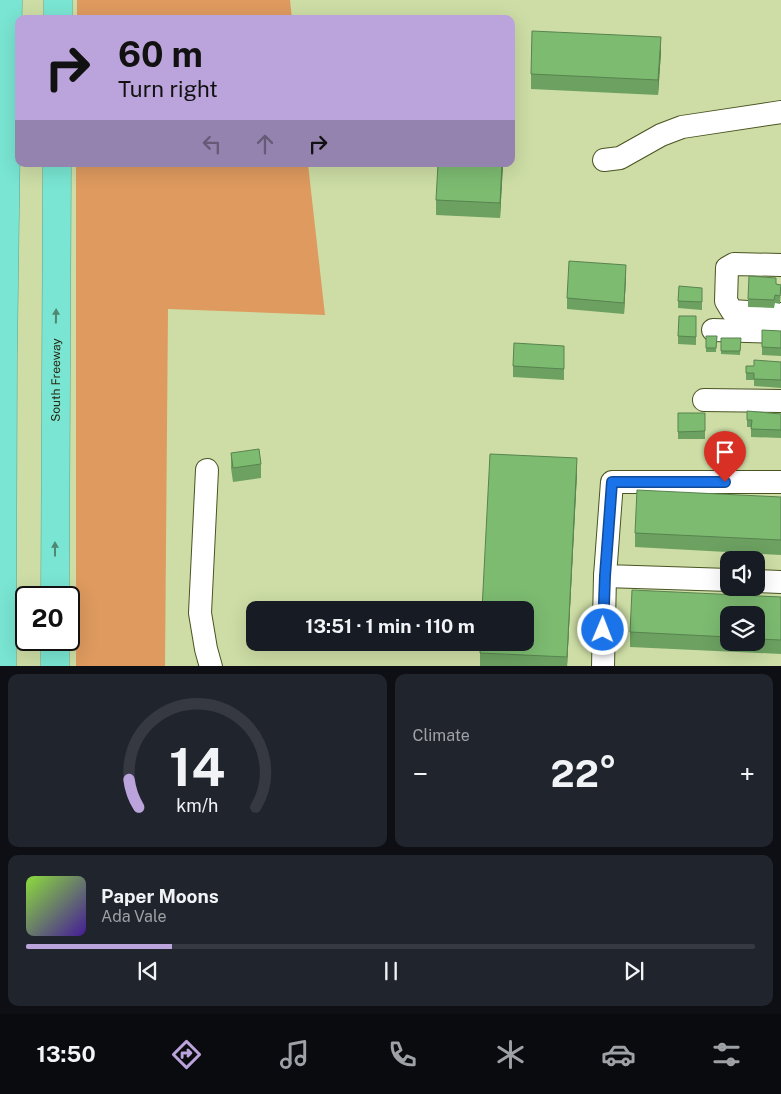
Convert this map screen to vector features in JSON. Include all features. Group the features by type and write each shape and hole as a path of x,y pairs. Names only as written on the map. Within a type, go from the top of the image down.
{"highway":[{"path":"2,666 3,368 8,0"},
{"path":"58,0 58,15"},
{"name":"South Freeway","path":"55,586 57,167"},
{"path":"55,651 55,666"}],"lane":[{"path":"604,160 620,158 661,135 682,127 781,112"},
{"path":"781,265 734,264 727,268 726,301 732,311 781,314"},
{"path":"714,330 781,332"},
{"path":"704,400 781,400"},
{"path":"208,470 200,613 211,666"},
{"path":"603,666 605,576 612,482 781,482"},
{"path":"605,576 720,580"},
{"path":"765,582 781,582"}],"shaded area":[{"path":"77,0 290,0 292,15 77,15"},
{"path":"76,167 308,167 325,315 168,309 165,666 76,666 76,651 80,651 80,586 76,586"}],"building":[{"path":"532,31 661,37 658,80 531,74"},
{"path":"438,167 502,167 500,203 436,200"},
{"path":"569,261 626,265 624,303 567,298"},
{"path":"749,276 776,278 776,284 781,285 780,296 775,295 774,300 748,299"},
{"path":"679,286 702,288 702,302 678,301"},
{"path":"679,316 696,316 696,337 678,336"},
{"path":"762,330 781,331 781,348 762,347"},
{"path":"706,336 717,336 716,348 706,348"},
{"path":"721,338 741,338 740,351 721,351"},
{"path":"514,343 564,346 564,369 513,366"},
{"path":"754,360 781,362 781,380 754,379 754,373 746,373 746,366 754,366"},
{"path":"747,411 781,414 781,430 751,429 752,420 747,420"},
{"path":"678,413 705,413 705,431 678,432"},
{"path":"259,449 261,464 233,468 231,453"},
{"path":"490,454 577,458 567,657 480,653 480,651 534,651 534,601 482,601"},
{"path":"637,490 781,497 781,540 635,533"},
{"path":"632,590 720,594 720,596 781,597 781,640 765,639 765,606 720,606 720,637 630,632"}],"route":[{"path":"603,630 612,482 725,482"}]}
